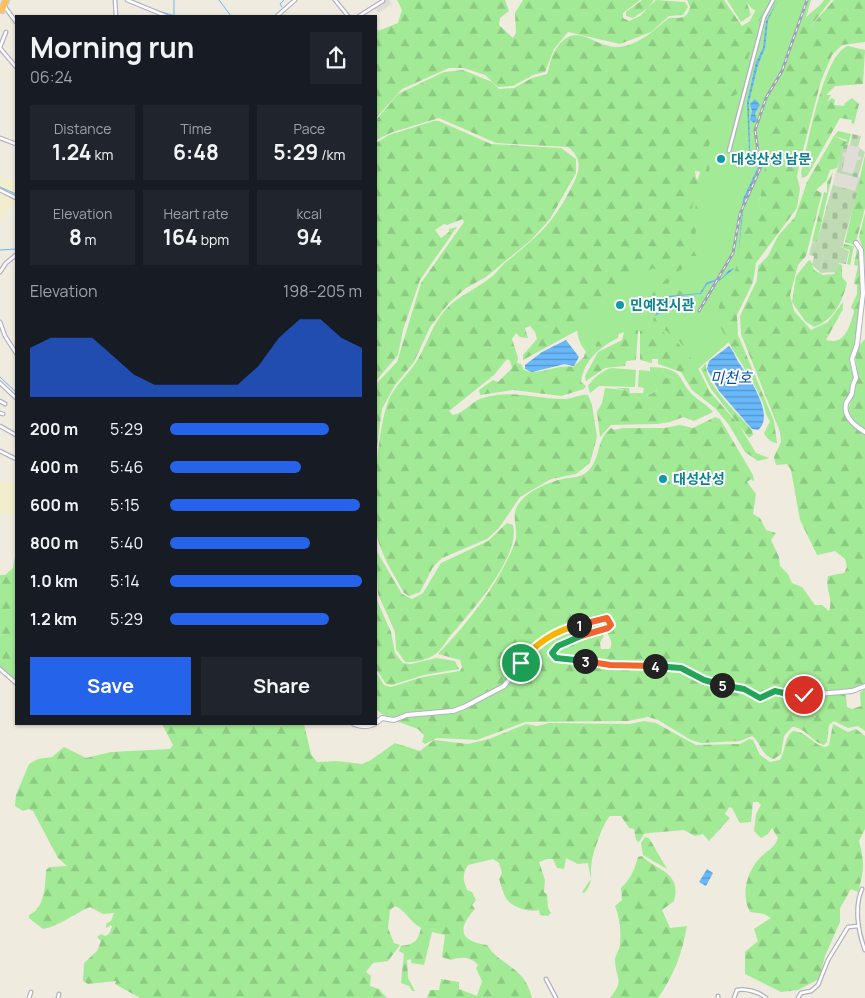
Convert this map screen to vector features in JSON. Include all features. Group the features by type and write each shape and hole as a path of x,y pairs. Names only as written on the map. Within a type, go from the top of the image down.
{"highway":[{"path":"2,11 6,0"}],"street":[{"path":"115,0 116,15"},
{"path":"127,0 164,15"},
{"path":"278,15 295,0"},
{"path":"336,0 347,15"},
{"path":"729,151 764,17 773,0"},
{"path":"361,15 383,1"},
{"path":"2,11 15,21"},
{"path":"6,32 0,47 15,66"},
{"path":"0,138 15,144"},
{"path":"0,190 15,197"},
{"path":"856,243 861,250 863,293 857,345 852,359 856,378 852,384 852,394 846,404 846,413 856,427 865,432"},
{"path":"0,272 6,262 15,256"},
{"path":"0,322 5,336 15,351"},
{"path":"0,384 15,397"},
{"path":"0,400 5,404"},
{"path":"0,426 15,434"},
{"path":"0,451 15,458"},
{"path":"377,724 382,718 394,720 407,715 452,711 464,708 504,686 527,655 545,641 568,628 603,618 610,621 611,625 608,628 580,636 558,646 552,650 553,656 560,659 610,665 674,667 704,680 744,689 760,698 775,691 796,696 852,690 865,686"},
{"path":"0,670 15,682"},
{"path":"862,889 859,900 858,926 865,950"},
{"path":"798,998 801,993 811,991 818,985 828,960 848,927 852,925 858,926"},
{"path":"546,979 556,998"},
{"path":"734,998 737,990 743,989 762,994 766,998"},
{"path":"29,998 31,992"},
{"path":"58,998 59,994"}],"shaded area":[{"path":"384,0 389,0 392,4 378,13 375,9 369,12 369,9"},
{"path":"848,145 860,147 858,156 861,157 861,160 857,160 853,174 842,171 845,157 842,156 843,152 846,153"},
{"path":"836,172 859,178 855,191 833,185"},
{"path":"0,176 15,182 15,206 12,204 0,224"},
{"path":"0,481 15,484 15,515 0,513"}],"green space":[{"path":"397,0 505,0 509,11 500,18 499,25 513,38 516,33 515,13 523,0 640,0 623,13 623,18 629,21 640,16 656,0 685,2 688,7 683,15 669,16 651,32 620,44 568,32 554,49 545,72 533,75 513,86 498,87 485,75 464,68 449,68 402,89 377,117 377,29 378,31 398,23 402,10"},
{"path":"642,0 654,0 648,8 633,18 626,16 626,12"},
{"path":"687,0 724,0 742,26 750,21 756,9 763,10 737,94 731,97 712,134 702,172 695,171 696,178 699,181 684,254 658,284 656,282 660,273 653,268 633,280 631,287 626,286 615,301 613,300 586,315 582,319 578,330 523,360 523,355 537,339 535,332 530,326 525,328 528,338 520,337 516,333 512,339 518,358 517,363 521,364 524,370 536,372 561,367 573,367 584,357 585,353 595,347 597,342 619,332 618,338 599,350 589,361 581,382 586,386 584,389 561,396 513,390 480,395 479,390 493,380 498,382 512,368 510,361 507,359 494,375 449,411 453,415 457,414 475,402 494,395 514,394 565,399 588,395 592,405 597,437 590,463 576,474 551,479 520,497 499,528 487,539 442,558 433,567 420,592 409,596 404,593 387,563 377,535 377,463 382,424 390,397 415,364 434,326 447,308 459,298 484,283 536,237 551,220 572,186 579,165 576,156 568,147 496,143 439,118 393,132 377,140 377,119 398,94 444,72 463,70 492,82 499,89 514,88 532,78 547,74 554,52 570,36 585,37 609,46 627,46 646,36 669,18 685,16 690,7"},
{"path":"727,0 746,0 751,15 741,22"},
{"path":"745,0 811,0 779,112 778,125 756,214 735,284 722,311 729,342 698,369 652,332 627,331 598,342 589,354 583,348 579,339 578,322 691,202 712,133 759,11 752,9"},
{"path":"824,0 831,0 810,27 834,0 865,0 865,42 842,45 832,55 821,81 801,158 797,176 800,189 797,208 756,263 753,282 737,315 738,335 774,421 777,443 769,440 764,433 770,421 758,392 719,324 721,318 719,304 724,294 735,283 737,261 747,221 751,221 759,202 769,142 778,113 772,108 772,103 804,21"},
{"path":"848,46 865,50 863,84 835,86 826,95 831,95 827,102 832,98 835,100 834,105 844,106 852,98 859,104 854,124 851,123 852,120 840,118 807,176 802,178 801,173 817,103 831,66 839,53"},
{"path":"439,121 491,144 561,148 576,159 576,173 550,219 530,241 486,277 466,288 449,303 430,327 414,362 395,385 382,409 377,446 377,383 397,362 421,283 464,222 463,219 447,225 444,224 435,230 441,238 449,232 449,229 457,227 420,280 403,330 398,355 377,380 377,142 389,135"},
{"path":"838,131 851,134 837,168 842,149 847,140 834,136"},
{"path":"852,134 861,136 858,147 865,152 858,177 861,178 842,248 849,251 846,264 839,263 836,272 821,273 812,265 814,256 809,255 812,243 817,241 844,145 850,145"},
{"path":"834,136 847,142 842,149 837,168 830,170 826,181 816,190 822,193 806,256 798,265 790,295 794,311 811,330 828,322 843,302 843,309 826,340 838,340 846,333 854,311 851,307 857,294 857,285 854,284 858,266 854,265 857,248 860,247 862,292 856,343 852,355 854,377 844,410 845,414 865,433 865,685 853,689 796,694 774,690 761,695 750,689 709,680 679,666 559,658 554,654 558,649 571,642 587,636 600,634 604,636 600,643 601,649 610,649 611,641 607,631 613,621 608,617 573,624 551,635 521,660 512,675 498,688 464,706 392,717 385,716 377,710 377,674 384,685 391,687 423,677 460,671 462,667 460,660 438,654 471,616 500,575 516,539 515,513 520,502 546,484 579,476 588,471 595,461 603,438 611,428 614,430 623,428 664,428 680,425 693,428 715,417 720,419 753,475 754,482 751,479 747,482 756,494 753,514 760,518 766,530 776,533 771,540 779,557 780,566 788,574 792,583 802,587 815,605 822,605 829,611 828,576 844,573 847,567 845,559 835,551 817,555 800,520 791,470 787,464 776,465 774,457 781,442 780,432 741,334 740,316 757,280 758,266 768,256 778,236 795,217 807,182"},
{"path":"714,144 716,145 701,200 694,242 699,251 698,256 689,256 681,270 674,273 687,253 697,199"},
{"path":"865,155 865,208 855,245 845,242"},
{"path":"833,172 817,242 812,242 824,192 827,193 827,182"},
{"path":"865,213 865,268 864,253 859,237"},
{"path":"844,244 854,246 850,265 847,264 850,250 843,248"},
{"path":"809,260 814,270 823,275 834,274 839,264 842,265 842,277 847,283 843,297 832,315 814,327 805,321 792,302 796,276"},
{"path":"672,276 672,280 654,296 652,294 668,277"},
{"path":"674,280 678,290 686,294 665,297 663,294 669,292 670,285"},
{"path":"665,300 669,304 666,308 672,323 653,322 654,316 662,310"},
{"path":"654,325 661,326 664,333 677,342 696,364 710,392 739,425 756,453 769,458 758,461 745,452 729,425 715,408 692,390 681,372 658,364 658,359 652,359 652,363 640,360 640,331 653,331"},
{"path":"670,325 679,330 687,330 697,346 691,354 665,330 666,326"},
{"path":"625,329 636,329 638,331 636,360 626,361 625,366 605,368 586,381 585,376 598,352 622,340"},
{"path":"865,339 865,430 855,424 847,413 857,379 855,351"},
{"path":"706,363 707,372 716,390 752,430 753,435 749,438 711,389 701,369"},
{"path":"650,367 664,368 662,372 673,378 661,378 655,381 657,391 640,399 630,393 643,393 644,388 638,387 639,370 650,371"},
{"path":"612,368 636,370 635,387 599,386 590,393 588,386 593,380 602,372"},
{"path":"664,368 678,374 692,394 713,412 694,421 683,417 657,424 611,425 600,437 597,412 602,403 605,388 625,390 640,399 657,391 654,378 673,378 662,372"},
{"path":"616,388 629,388 630,393 625,390"},
{"path":"507,523 513,525 510,552 493,583 482,598 437,653 424,660 405,662 396,649 395,632 378,594 377,552 402,594 412,599 423,593 441,563 488,541"},
{"path":"15,556 15,679 0,667 0,575 5,575 13,568"},
{"path":"377,600 391,632 395,653 403,663 411,664 436,658 455,661 459,669 424,675 392,685 386,684 377,670"},
{"path":"605,619 609,625 553,648 550,656 556,660 676,668 710,683 744,691 760,699 779,693 788,695 843,692 846,696 847,707 852,709 861,706 860,693 865,688 865,731 858,726 848,728 834,721 829,725 827,742 824,745 804,731 792,727 784,736 781,754 774,759 766,755 752,736 740,741 701,743 691,740 658,720 648,717 628,721 525,722 477,740 437,738 425,744 422,742 424,735 418,729 396,721 411,716 456,711 504,686 534,650 559,633"},
{"path":"644,721 656,723 696,745 740,744 749,739 753,740 760,755 770,762 780,760 788,737 793,731 802,733 817,744 826,747 829,745 833,724 848,732 856,729 865,736 865,829 859,841 863,872 858,892 851,889 840,908 840,922 825,956 819,979 798,990 781,992 745,974 745,952 758,941 754,929 771,918 764,914 750,912 747,906 746,885 751,871 761,856 772,847 778,838 772,828 768,834 761,838 754,831 756,814 761,805 758,802 753,802 751,822 740,823 732,808 729,807 725,814 730,818 709,841 703,834 695,836 684,830 644,834 639,842 636,840 634,829 629,828 621,816 610,816 602,830 591,865 591,878 588,863 578,864 566,858 564,869 557,868 553,859 539,862 545,880 544,892 547,894 548,908 551,913 548,916 540,915 539,910 531,911 508,901 499,879 502,873 499,863 493,859 468,865 466,868 464,877 467,890 472,892 476,900 472,905 475,909 465,922 464,933 466,937 487,945 493,953 518,973 524,979 532,998 427,998 430,990 439,990 441,979 459,982 459,989 477,996 482,981 476,968 478,965 472,960 461,958 451,960 442,957 445,935 432,932 424,965 411,963 411,959 407,960 408,978 415,991 412,991 409,986 401,983 404,954 399,951 401,946 415,941 419,936 421,928 395,906 390,910 388,928 394,943 400,945 388,961 373,963 366,972 371,976 370,986 379,989 387,998 140,998 115,984 116,981 88,984 83,981 84,963 97,951 101,941 97,937 101,934 105,936 109,934 112,927 111,925 106,928 106,924 111,921 114,913 103,914 90,907 55,926 43,929 29,918 29,915 34,912 41,902 46,870 50,867 67,866 58,858 33,811 29,809 23,811 15,806 16,795 29,764 38,759 52,757 64,747 86,758 111,752 170,749 173,745 163,725 304,725 311,754 317,762 337,761 362,764 395,743 420,751 434,740 468,744 489,739 526,724 537,726 549,723 630,724"},
{"path":"645,837 649,838 667,869 643,855 641,843"},
{"path":"642,856 667,873 671,878 676,891 674,901 662,910 670,928 687,926 685,936 673,972 658,998 610,998 615,992 618,983 615,961 620,945 620,930 615,906 622,900 621,888 632,874 638,857"},
{"path":"591,879 587,889 584,893 582,892"}],"water":[{"path":"778,0 768,20 765,48 758,65 749,102 750,150 760,162 760,166 744,201 738,260 743,199 758,167 749,151 747,102 756,62 763,48 766,21"},
{"path":"755,99 760,105 755,113 757,120 754,123 750,120 752,111 750,104"},
{"path":"735,268 719,281 707,284 701,294 668,297 660,313 655,316 667,296 700,293 707,282 722,278 729,270"},
{"path":"566,340 579,357 574,366 563,364 532,372 525,369 525,365 542,352"},
{"name":"미천호","path":"729,346 759,396 764,415 763,424 758,430 752,429 719,391 707,369 709,361"},
{"path":"707,869 713,873 706,886 699,882"}],"waterway":[{"path":"174,0 174,15"},
{"path":"219,0 230,15"},
{"path":"282,7 280,4 284,0"},
{"path":"155,10 172,15"},
{"path":"0,187 15,194"},
{"path":"0,250 15,249"},
{"path":"0,377 15,391"}],"railway":[{"path":"699,311 733,253 740,214 763,162 758,151 755,130 766,98 782,71 807,0"}],"place":[{"name":"대성산성 남문","path":"721,159"},
{"name":"민예전시관","path":"620,305"},
{"name":"대성산성","path":"663,479"}],"route":[{"path":"521,663 533,649 562,630 596,619 607,618 611,625 608,628 580,636 554,648 552,650 553,656 560,659 610,665 681,668 714,684 744,689 760,698 775,691 796,696 804,695"}]}
